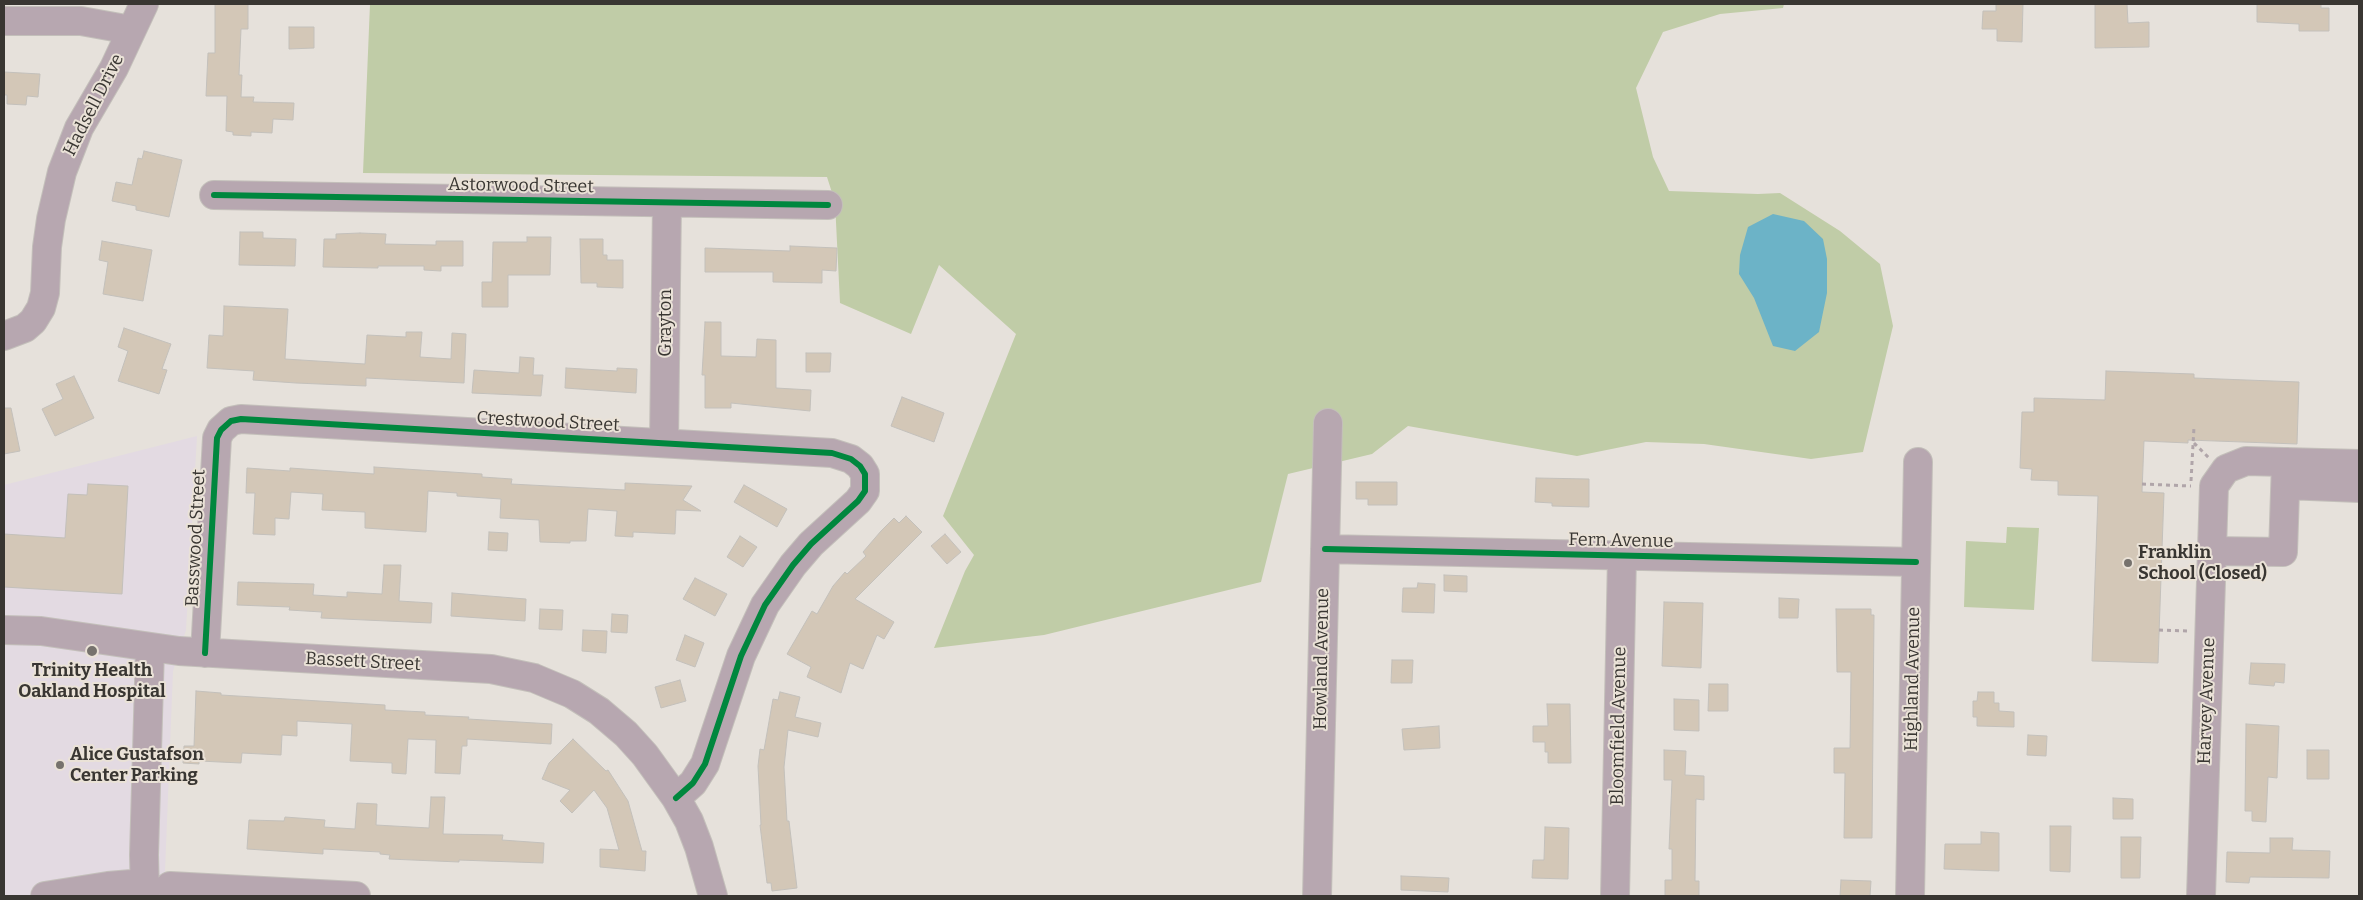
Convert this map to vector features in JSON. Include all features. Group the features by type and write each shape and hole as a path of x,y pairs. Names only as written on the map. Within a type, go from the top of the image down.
{"street":[{"name":"Hadsell Drive","path":"4,336 25,328 42,308 45,293 47,246 62,172 79,128 114,68 144,4"},
{"path":"4,21 80,20 131,30"},
{"name":"Astorwood Street","path":"214,195 828,205"},
{"name":"Grayton","path":"664,443 667,203"},
{"name":"Crestwood Street","path":"224,426 231,421 241,419 664,443 832,453 856,462 865,474 866,487 862,497 811,544 793,564 765,605 741,656 705,764 693,783 676,798"},
{"name":"Howland Avenue","path":"1317,896 1328,423"},
{"name":"Basswood Street","path":"205,653 216,442 218,434 224,426"},
{"name":"Harvey Avenue","path":"2201,896 2211,551 2204,496 2229,466 2246,461 2286,474"},
{"name":"Highland Avenue","path":"1910,896 1918,462"},
{"path":"2286,474 2359,464"},
{"path":"2286,474 2359,488"},
{"path":"2211,551 2283,552 2286,474"},
{"name":"Fern Avenue","path":"1325,549 1916,562"},
{"name":"Bloomfield Avenue","path":"1615,896 1622,556"},
{"name":"Bassett Street","path":"4,630 41,631 150,648 205,653 491,669 534,678 572,694 617,726 645,755 676,798 699,847 714,896"},
{"path":"150,648 153,888"},
{"path":"45,896 108,886 356,896"}],"path":[{"path":"2191,486 2194,427"},
{"path":"2193,443 2214,463"},
{"path":"2142,484 2191,486 2204,496"},
{"path":"2159,630 2190,631"}],"shaded area":[{"name":"Trinity Health Oakland Hospital","path":"197,436 186,630 173,671 164,896 4,896 4,485"}],"green space":[{"path":"370,4 1784,4 1783,8 1720,14 1663,32 1636,88 1653,157 1669,191 1780,193 1840,231 1880,264 1893,326 1863,452 1811,459 1704,444 1646,442 1577,456 1408,426 1372,454 1288,474 1261,582 1044,635 934,648 965,571 974,555 943,516 1016,334 939,265 911,334 840,303 835,202 827,177 363,173"},
{"path":"2007,527 2039,528 2034,610 1964,607 1966,541 2006,543"}],"water":[{"path":"1773,214 1804,221 1823,239 1827,259 1827,293 1819,332 1795,351 1773,346 1754,298 1739,274 1740,255 1748,227"}],"building":[{"path":"215,4 248,4 248,29 241,29 239,75 242,75 241,97 254,97 253,102 294,103 293,120 273,119 272,133 251,132 251,136 233,135 233,132 226,131 227,96 206,96 208,53 215,53"},
{"path":"1996,4 2023,4 2022,42 1997,41 1997,29 1982,29 1983,11 1996,11"},
{"path":"2095,4 2127,4 2128,23 2149,22 2149,47 2095,48"},
{"path":"2257,4 2321,4 2321,8 2329,8 2329,31 2299,31 2299,24 2257,22"},
{"path":"289,27 314,27 314,48 289,49"},
{"path":"4,72 40,74 38,97 27,96 26,105 7,104 7,95 4,95"},
{"path":"144,151 182,160 169,217 136,210 136,206 112,201 116,182 132,185 138,158 142,159"},
{"path":"240,232 263,232 263,238 296,239 295,266 239,265"},
{"path":"336,234 386,234 385,244 436,245 436,241 463,241 463,266 441,266 441,271 424,270 424,266 378,266 378,268 323,267 324,239 336,239"},
{"path":"527,237 551,237 550,275 508,275 508,307 482,307 482,282 492,282 493,242 527,242"},
{"path":"580,239 603,239 603,255 607,255 607,260 623,260 623,288 597,287 597,283 581,283"},
{"path":"102,241 152,250 143,301 103,294 108,262 99,260"},
{"path":"790,246 837,248 836,271 822,270 822,283 773,282 773,272 705,272 705,248 790,251"},
{"path":"224,306 288,309 285,359 365,364 367,335 406,337 406,332 422,332 420,357 451,359 452,333 466,334 464,383 366,378 366,386 296,383 253,380 254,371 207,368 209,335 223,336"},
{"path":"705,322 721,322 721,356 756,357 757,339 776,340 776,388 811,390 810,411 731,403 731,408 705,408 705,375 702,375"},
{"path":"124,328 171,344 162,369 167,370 159,394 118,381 128,351 118,347"},
{"path":"806,353 831,353 830,372 806,372"},
{"path":"520,357 534,358 533,375 543,375 541,396 472,393 474,370 519,373"},
{"path":"566,368 617,371 617,368 637,369 636,393 565,388"},
{"name":"Franklin School (Closed)","path":"2106,371 2194,374 2194,378 2299,382 2297,444 2188,440 2188,443 2144,441 2142,492 2164,493 2158,663 2092,661 2098,496 2058,495 2058,481 2031,480 2032,469 2020,468 2022,412 2034,412 2034,398 2105,400"},
{"path":"74,376 94,418 55,436 42,409 63,399 56,384"},
{"path":"902,397 944,413 934,442 891,426"},
{"path":"4,408 11,408 20,451 4,454"},
{"path":"374,467 482,474 482,477 512,479 511,484 625,490 625,483 692,486 683,500 701,511 676,510 675,534 633,532 633,537 615,536 617,511 588,509 586,541 570,541 570,543 540,542 539,520 500,518 501,499 457,496 457,493 428,491 426,532 365,528 365,512 322,510 323,494 291,492 289,519 275,518 275,535 253,534 255,493 246,493 247,468 290,471 290,468 374,474"},
{"path":"1536,478 1589,479 1589,507 1552,506 1552,503 1535,502"},
{"path":"1356,482 1397,482 1397,505 1368,505 1368,499 1356,499"},
{"path":"88,484 128,486 122,594 4,587 4,534 65,538 68,494 87,495"},
{"path":"744,485 787,509 777,527 734,502"},
{"path":"906,516 922,532 855,599 894,622 884,639 877,635 863,669 850,663 841,693 807,677 811,667 787,654 812,611 817,614 833,586 845,572 847,574 866,556 863,552 881,531 894,518 899,523"},
{"path":"489,532 508,533 507,551 488,550"},
{"path":"945,534 961,552 947,564 931,546"},
{"path":"740,536 757,547 743,567 727,557"},
{"path":"384,565 401,565 399,601 432,603 431,623 321,618 322,612 289,610 290,607 237,605 238,582 314,584 313,595 347,597 347,592 382,594"},
{"path":"1444,575 1467,576 1467,592 1444,591"},
{"path":"695,578 727,594 715,616 683,599"},
{"path":"1418,583 1435,584 1434,613 1402,612 1403,588 1417,588"},
{"path":"452,593 526,599 525,621 451,616"},
{"path":"1779,598 1799,599 1798,618 1779,618"},
{"path":"1664,602 1703,603 1701,668 1662,666"},
{"path":"540,609 563,610 562,630 539,629"},
{"path":"1836,609 1871,609 1871,615 1874,615 1872,838 1844,838 1845,773 1834,773 1834,748 1850,748 1851,672 1837,672"},
{"path":"612,614 628,615 627,633 611,632"},
{"path":"583,630 607,631 606,653 582,651"},
{"path":"685,635 704,643 695,667 676,660"},
{"path":"1392,660 1413,660 1412,683 1391,683"},
{"path":"2251,663 2285,664 2284,683 2275,682 2274,686 2249,684"},
{"path":"680,680 686,701 661,708 655,687"},
{"path":"1709,684 1728,684 1728,711 1708,711"},
{"path":"196,691 221,693 221,695 385,705 385,710 425,712 425,715 552,724 551,744 467,739 467,746 462,746 460,774 435,773 436,740 408,739 406,774 392,773 392,763 350,761 352,724 297,721 297,736 282,735 281,755 242,753 241,763 199,761 199,764 183,763 184,746 194,746"},
{"path":"780,692 800,697 795,717 821,723 818,737 788,730 784,767 787,821 789,821 797,888 772,891 771,883 767,883 760,825 758,766 760,749 764,750 773,699 778,700"},
{"path":"1978,692 1994,692 1994,703 1999,703 1999,711 2014,712 2014,727 1977,726 1977,717 1973,717 1973,701 1977,701"},
{"path":"1674,699 1699,700 1699,731 1674,730"},
{"path":"1547,704 1570,704 1571,763 1548,763 1548,752 1545,752 1545,742 1533,742 1533,726 1548,726"},
{"path":"2246,724 2279,726 2277,778 2268,777 2266,822 2252,821 2252,811 2245,811"},
{"path":"1439,726 1440,748 1404,750 1402,729"},
{"path":"2028,735 2047,736 2046,756 2027,755"},
{"path":"573,739 606,771 608,770 628,801 642,851 646,851 645,871 600,867 600,849 619,850 607,808 594,790 572,813 560,801 570,790 542,779 549,763"},
{"path":"1664,750 1686,751 1685,775 1704,776 1704,800 1696,799 1695,881 1699,881 1699,896 1665,896 1665,880 1672,880 1672,849 1669,849 1672,780 1664,780"},
{"path":"2307,750 2329,750 2329,779 2307,779"},
{"path":"431,797 445,797 443,834 503,835 502,840 544,843 543,863 389,859 390,855 380,854 380,852 323,849 323,854 247,849 249,820 284,821 285,817 325,820 324,827 355,829 357,803 377,804 376,825 429,828"},
{"path":"2113,798 2133,799 2133,819 2113,819"},
{"path":"2050,826 2071,826 2070,872 2050,871"},
{"path":"1545,827 1569,828 1568,879 1532,878 1533,860 1544,860"},
{"path":"1981,832 1999,833 1999,871 1944,869 1945,844 1981,844"},
{"path":"2121,837 2141,837 2140,878 2121,878"},
{"path":"2270,838 2293,838 2292,850 2330,851 2329,878 2250,877 2249,883 2226,882 2227,852 2270,853"},
{"path":"1401,876 1449,878 1448,892 1401,890"},
{"path":"1841,880 1871,881 1870,896 1840,896"}],"cycle path":[{"path":"214,195 828,205"},
{"path":"205,653 217,438 221,430 231,421 241,419 832,453 851,459 860,466 865,474 865,491 858,501 811,544 793,565 765,605 741,656 705,764 693,783 676,798"},
{"path":"1325,549 1916,562"}],"place":[{"name":"Franklin School (Closed)","path":"2128,563"},
{"name":"Trinity Health Oakland Hospital","path":"92,651"},
{"name":"Alice Gustafson Center Parking","path":"60,765"}]}
